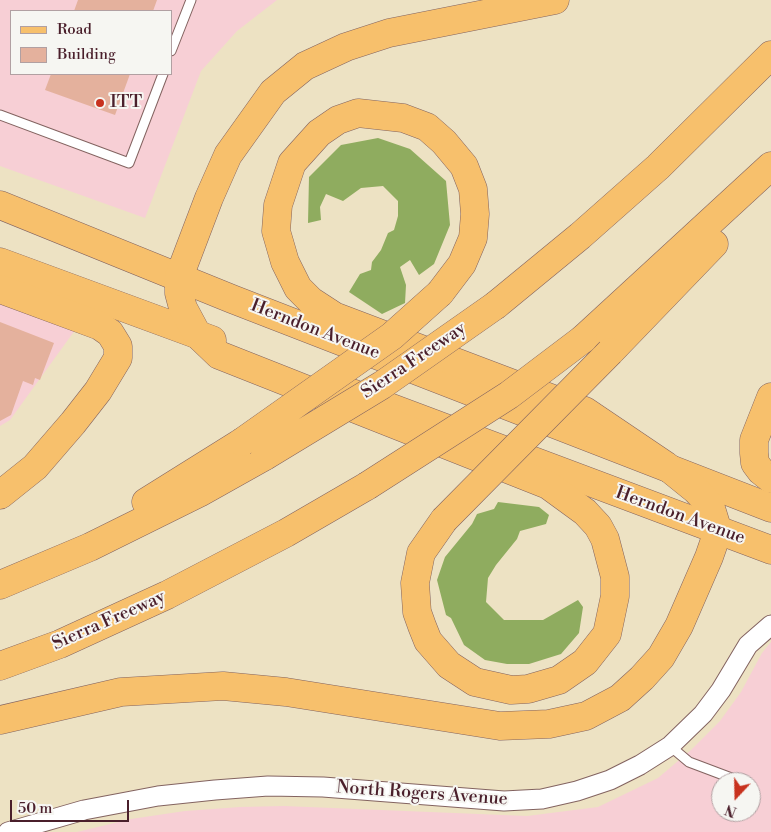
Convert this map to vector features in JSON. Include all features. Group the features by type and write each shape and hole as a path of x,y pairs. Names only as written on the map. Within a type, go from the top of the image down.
{"main road":[{"path":"556,0 389,33 346,47 305,66 273,92 228,155 209,198 179,277 179,293 183,308 197,334 219,355 548,485 585,512 598,526 606,539 615,577 616,596 607,634 585,662 552,683 528,689 511,690 475,682 449,665 428,641 417,612 414,583 421,553 444,520 610,352 745,212 771,180"},
{"name":"Sierra Freeway","path":"0,585 90,547 199,493 265,456 382,385 496,305 580,236 651,173 771,55"},
{"path":"0,720 121,692 223,686 286,692 500,726 549,724 586,716 620,698 661,657 679,626 718,531 710,506 696,490 665,466 585,411 334,316 311,301 298,288 285,262 276,231 278,205 292,163 319,133 338,120 358,113 403,118 427,127 444,142 464,166 473,189 475,214 473,238 462,264 440,293 392,336 338,377 242,442 26,574"},
{"name":"Sierra Freeway","path":"0,666 60,644 167,595 286,533 367,486 509,395 583,340 771,166"},
{"name":"Herndon Avenue","path":"0,205 179,277 771,508"},
{"name":"Herndon Avenue","path":"0,262 771,550"},
{"path":"0,289 100,326 110,333 118,346 118,358 98,391 73,423 35,467 0,495"},
{"path":"771,397 754,440 754,453 755,463 771,479"}],"street":[{"name":"North Rogers Avenue","path":"8,832 84,810 158,796 268,786 504,801 542,799 577,791 610,780 640,765 670,746 703,714 721,690 748,645 771,625"}],"lane":[{"path":"172,48 190,0"},
{"path":"0,115 129,162 163,75"},
{"path":"670,746 689,762 716,772"}],"shaded area":[{"path":"0,0 277,0 237,31 201,71 145,218 0,166"},
{"path":"0,297 78,326 10,420 0,426"},
{"path":"771,642 771,832 77,832 131,819 185,811 240,807 284,806 527,816 598,807 658,778 691,750 720,721 741,692 762,653"}],"green space":[{"path":"378,138 410,149 446,181 450,225 434,264 419,275 410,260 400,267 406,285 405,303 382,314 349,292 360,274 371,270 372,262 381,250 388,233 394,230 398,216 398,201 383,186 361,188 343,201 326,194 320,207 321,220 308,223 309,177 341,145"},
{"path":"498,502 539,507 549,515 546,524 520,531 517,539 488,578 486,602 504,620 543,620 578,600 583,607 579,633 561,654 529,664 507,664 485,660 464,645 451,618 446,615 437,580 445,557 472,524 477,514 494,509"}],"building":[{"path":"78,0 157,0 153,10 74,10"},
{"name":"ITT","path":"51,75 130,75 115,115 45,90"},
{"path":"0,322 54,343 40,380 35,378 33,385 23,381 11,415 0,421"}],"place":[{"name":"ITT","path":"100,103"}]}
